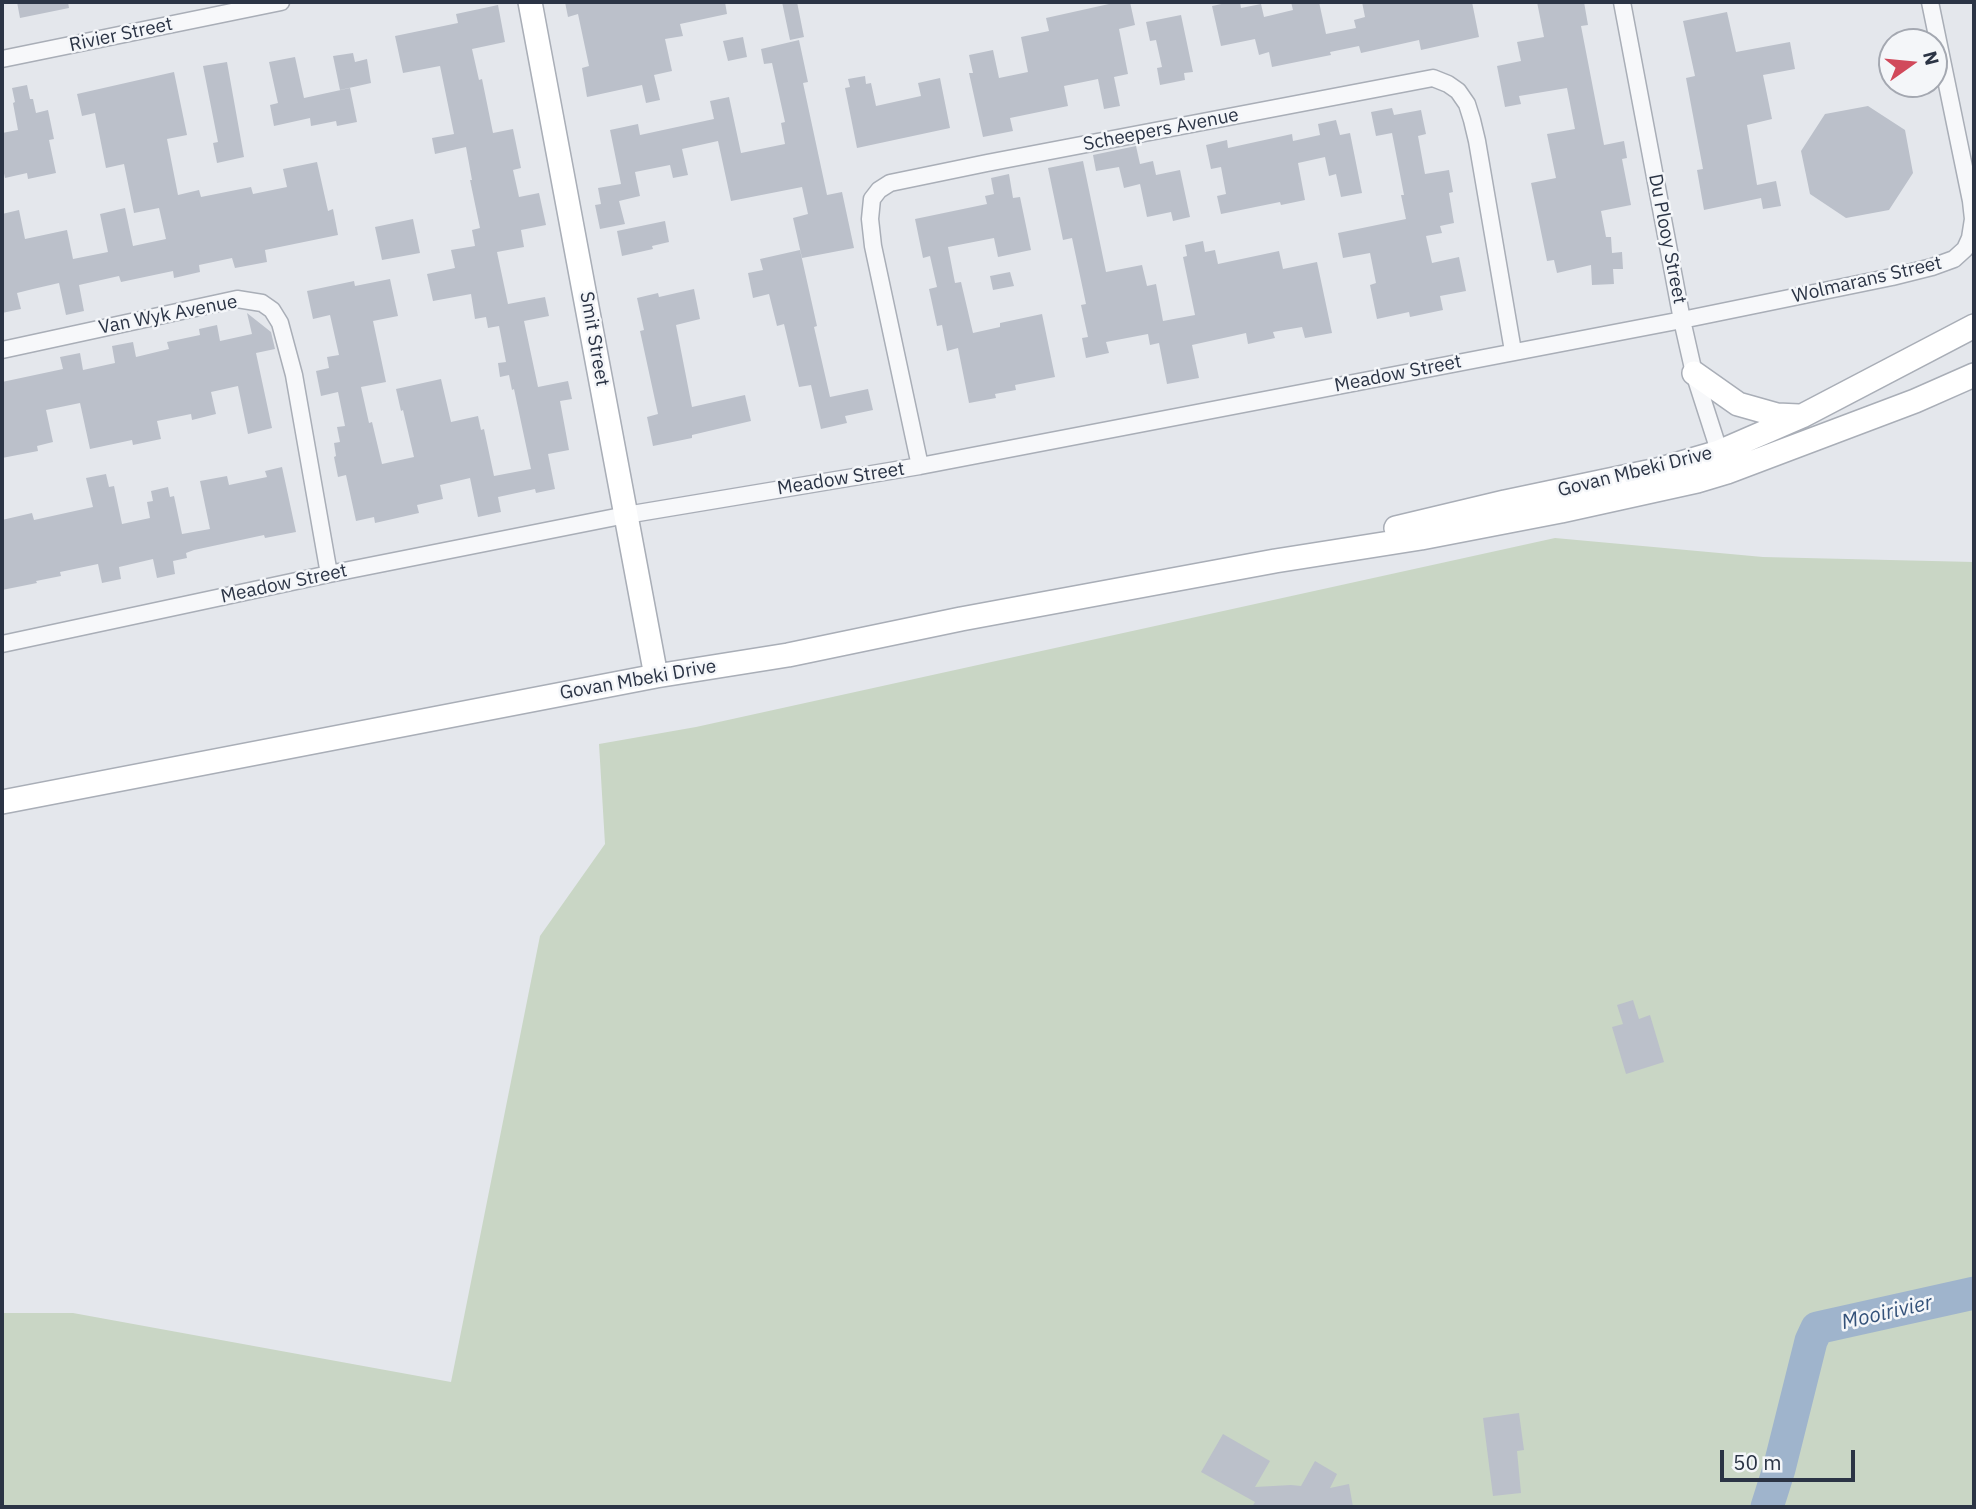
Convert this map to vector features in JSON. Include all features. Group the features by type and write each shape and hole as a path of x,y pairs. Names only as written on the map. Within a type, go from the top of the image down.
{"main road":[{"name":"Smit Street","path":"530,2 656,676"},
{"name":"Govan Mbeki Drive","path":"2,802 961,619 1275,561 1421,538 1697,481 1723,462 1802,416 1974,326"},
{"path":"1694,373 1738,404 1777,415 1802,416"},
{"name":"Govan Mbeki Drive","path":"1723,462 1916,401 1974,375"}],"street":[{"name":"Du Plooy Street","path":"1622,2 1682,320 1694,373 1723,462"},
{"name":"Wolmarans Street","path":"1682,320 1932,267 1954,259 1965,249 1973,219 1971,201 1930,2"},
{"name":"Rivier Street","path":"2,59 272,3"},
{"name":"Scheepers Avenue","path":"920,466 873,246 870,219 872,199 890,183 987,163 1433,78 1458,91 1467,104 1472,120 1513,351"},
{"name":"Van Wyk Avenue","path":"2,350 237,299 262,303 272,310 280,323 294,374 329,575"},
{"name":"Meadow Street","path":"2,644 626,515 920,466 1682,320"}],"green space":[{"path":"1555,538 1763,557 1974,562 1974,1507 2,1507 2,1313 73,1313 451,1382 540,936 605,844 599,744 696,727"}],"building":[{"path":"17,2 68,2 69,8 20,18"},
{"path":"565,2 725,2 727,14 680,24 683,36 665,39 672,71 654,75 660,100 646,103 642,85 587,97 582,68 589,66 578,14 568,17"},
{"path":"782,2 797,2 804,37 790,40"},
{"path":"1118,2 1130,2 1135,25 1119,29 1128,74 1114,77 1120,106 1104,109 1098,79 1064,86 1068,106 1010,118 1013,131 983,137 969,73 973,73 969,55 993,50 999,78 1028,72 1021,37 1049,31 1046,18"},
{"path":"1240,2 1241,8 1261,4 1264,17 1293,10 1291,2 1319,2 1326,34 1356,28 1354,20 1365,17 1362,2 1472,2 1479,37 1421,50 1419,40 1361,53 1359,46 1330,52 1331,55 1272,67 1269,52 1259,55 1255,39 1221,46 1212,6"},
{"path":"1537,2 1584,2 1588,25 1581,26 1604,145 1624,141 1627,158 1622,159 1631,205 1601,211 1606,237 1611,237 1612,253 1622,252 1623,269 1613,269 1614,284 1592,285 1591,265 1557,273 1554,260 1547,261 1531,183 1556,178 1547,134 1575,129 1567,88 1519,96 1521,104 1505,107 1497,66 1521,61 1517,42 1544,37"},
{"path":"498,5 505,42 472,49 479,80 482,79 493,133 513,129 521,168 513,170 519,197 539,193 546,225 521,230 524,247 497,252 508,304 545,297 549,316 524,321 538,387 568,381 572,399 560,401 569,450 548,454 555,489 536,493 535,489 498,497 501,512 478,517 470,478 440,485 443,499 417,505 419,513 375,523 374,517 356,521 346,475 338,477 334,457 334,443 340,442 337,427 345,426 338,392 321,396 316,371 329,368 327,357 339,355 330,315 313,319 307,291 354,281 355,286 390,279 398,316 373,321 386,382 361,387 382,464 414,457 396,389 441,379 451,422 478,416 481,430 484,429 494,476 531,469 514,389 512,390 509,375 500,377 498,363 506,362 499,326 488,328 486,317 475,319 471,294 433,301 427,274 455,268 451,250 475,246 472,230 480,228 466,147 435,154 432,138 454,134 440,66 403,73 395,36 458,23 456,14"},
{"path":"1727,12 1736,52 1790,42 1795,69 1763,75 1772,119 1747,125 1757,185 1776,181 1781,206 1763,209 1761,198 1704,210 1697,170 1703,169 1686,78 1695,76 1683,21"},
{"path":"1181,15 1193,72 1184,73 1185,80 1160,85 1157,68 1162,67 1156,40 1150,41 1146,22"},
{"path":"743,37 747,57 728,61 723,41"},
{"path":"799,40 808,82 803,83 827,195 842,192 854,248 802,258 793,218 808,214 802,187 731,201 718,141 682,149 688,175 673,178 670,165 635,172 640,196 619,201 625,224 600,229 595,205 601,204 598,188 621,184 610,130 638,124 640,135 714,119 710,101 729,97 741,153 785,144 781,123 785,122 772,63 764,64 761,49"},
{"path":"353,53 355,62 367,59 371,83 340,90 333,56"},
{"path":"295,57 304,98 350,88 357,122 337,126 336,121 311,126 310,118 274,126 270,105 278,103 269,62"},
{"path":"227,62 244,157 217,163 213,143 218,142 203,66"},
{"path":"174,72 187,135 167,139 178,195 199,190 201,197 251,187 253,194 287,187 283,169 317,162 328,211 333,209 338,235 265,250 267,262 235,268 232,258 199,265 200,272 174,278 173,271 121,282 119,276 79,285 84,311 66,315 59,283 17,293 21,309 2,313 2,214 19,210 25,239 67,230 73,259 108,252 100,214 125,208 133,246 166,239 159,208 134,213 124,164 106,168 95,113 82,116 77,94"},
{"path":"865,76 866,84 871,83 876,106 921,96 918,83 940,78 950,128 857,148 845,88 850,87 848,79"},
{"path":"27,85 36,113 48,110 54,139 49,140 56,173 28,179 27,173 5,178 2,133 18,130 12,88"},
{"path":"1868,106 1905,130 1913,173 1889,210 1846,218 1810,194 1801,151 1825,114"},
{"path":"1392,108 1394,115 1421,110 1426,134 1418,136 1425,174 1449,170 1453,192 1449,193 1454,223 1440,226 1442,233 1426,236 1432,263 1459,257 1466,291 1440,296 1443,310 1410,317 1409,312 1377,319 1370,285 1376,283 1370,253 1343,258 1338,233 1406,219 1392,133 1376,136 1371,112"},
{"path":"1336,120 1340,135 1350,133 1362,193 1341,197 1336,174 1329,176 1325,157 1298,163 1305,200 1281,205 1280,202 1221,214 1217,196 1226,194 1221,167 1211,169 1206,145 1227,140 1228,148 1292,134 1293,141 1320,135 1318,124"},
{"path":"1136,146 1140,164 1153,161 1156,175 1180,170 1190,217 1173,221 1171,212 1147,217 1140,184 1124,188 1119,167 1096,171 1093,155"},
{"path":"1083,161 1106,272 1142,265 1147,286 1156,284 1163,321 1195,315 1183,257 1187,256 1185,245 1203,241 1205,252 1215,250 1218,264 1279,251 1283,269 1317,262 1332,333 1305,338 1302,327 1273,332 1275,338 1248,344 1246,333 1192,345 1199,378 1167,384 1159,343 1150,345 1148,334 1106,342 1109,353 1086,358 1082,338 1088,337 1081,305 1086,304 1072,238 1063,240 1048,168"},
{"path":"1009,174 1013,198 1020,197 1031,250 998,257 994,238 948,247 955,283 961,282 973,333 1000,327 1000,323 1042,314 1055,377 1015,385 1016,390 995,394 996,398 969,403 958,348 947,351 942,325 937,326 929,289 937,287 930,256 923,258 915,219 987,204 985,196 994,194 991,178"},
{"path":"413,219 420,253 382,260 375,227"},
{"path":"665,221 669,242 652,246 653,249 622,256 617,231"},
{"path":"800,250 830,397 868,389 873,410 845,416 847,423 821,429 811,385 799,387 784,324 777,326 769,294 753,298 748,273 763,270 760,259"},
{"path":"1010,272 1014,286 993,290 990,276"},
{"path":"694,289 700,319 676,325 692,407 745,395 751,421 653,446 647,417 658,414 640,331 644,330 637,298 658,293 659,297"},
{"path":"247,313 271,332 275,349 256,353 272,428 248,434 238,386 211,392 216,414 192,420 191,414 157,421 161,439 133,445 132,440 90,449 80,403 46,410 53,442 37,446 38,451 2,458 2,382 63,369 60,357 80,353 83,370 115,363 112,346 133,342 136,357 169,349 167,342 200,335 199,329 217,325 220,341 252,334"},
{"path":"282,467 296,532 265,538 264,535 194,550 186,553 187,558 173,561 175,574 157,578 153,559 119,567 121,579 102,583 98,564 60,572 61,576 36,581 37,583 2,590 2,520 32,513 34,520 93,507 86,478 106,474 109,487 114,486 122,524 150,518 147,502 153,501 151,491 168,487 170,497 174,496 182,534 210,529 200,481 227,476 229,485 267,477 265,471"},
{"path":"1633,1000 1639,1019 1650,1015 1664,1062 1626,1074 1612,1027 1623,1024 1617,1005"},
{"path":"1519,1413 1524,1450 1517,1451 1521,1493 1493,1496 1483,1418"},
{"path":"1223,1434 1270,1461 1255,1487 1301,1486 1315,1461 1337,1474 1330,1488 1349,1484 1353,1507 1252,1507 1255,1502 1201,1472"}],"waterway":[{"name":"Mooirivier","path":"1767,1507 1811,1341 1817,1328 1974,1293"}]}
